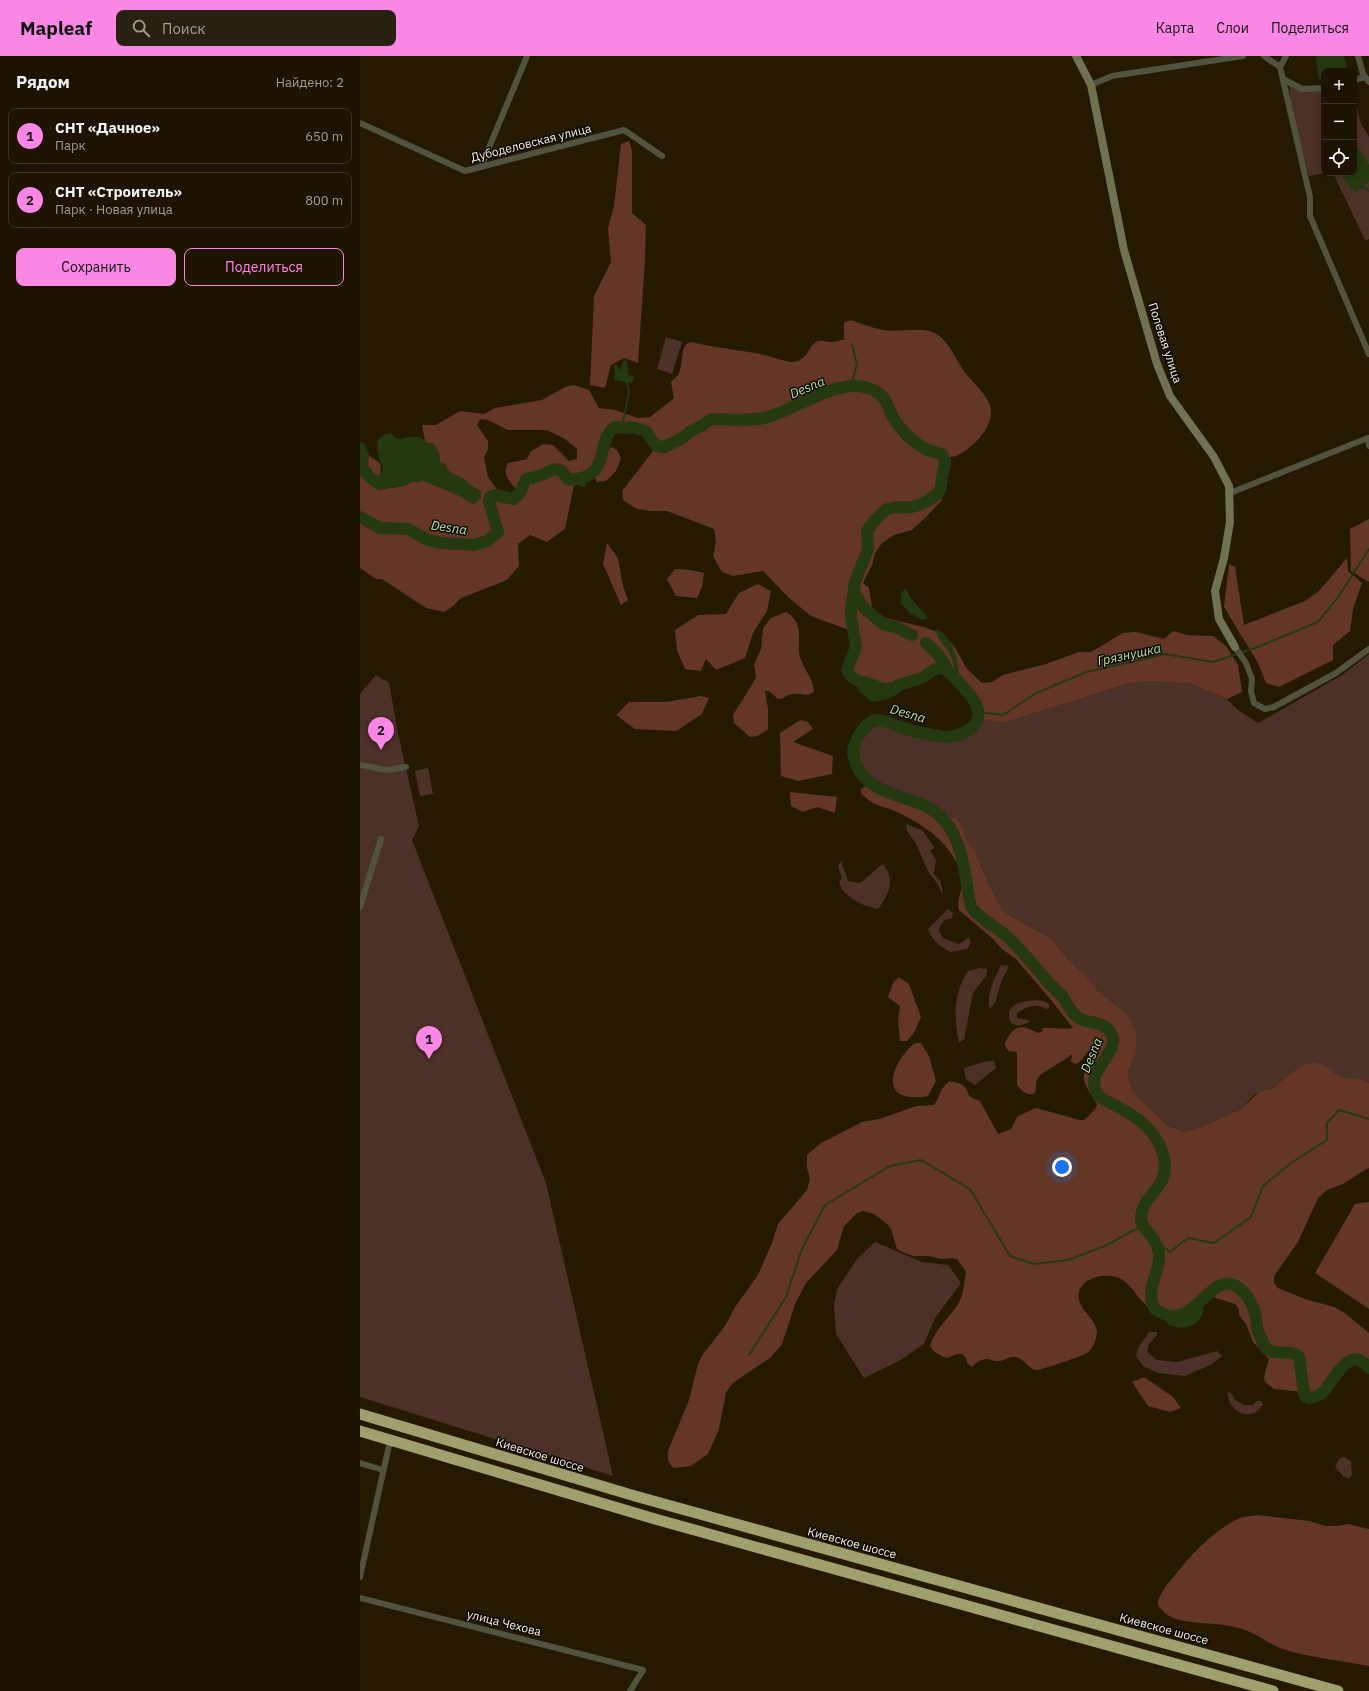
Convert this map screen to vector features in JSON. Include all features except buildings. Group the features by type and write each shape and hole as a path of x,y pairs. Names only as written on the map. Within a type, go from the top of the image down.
{"highway":[{"name":"Киевское шоссе","path":"360,1414 635,1496 1338,1691"},
{"path":"360,1431 655,1519 1272,1691"}],"street":[{"path":"481,167 527,56"},
{"name":"Полевая улица","path":"1076,56 1091,85 1124,250 1157,364 1170,396 1214,456 1230,493 1230,522 1224,558 1215,591 1219,619 1235,646"},
{"path":"1091,85 1112,76 1243,56"},
{"path":"1264,56 1280,67"},
{"path":"1286,56 1280,67 1310,197 1310,216 1369,354"},
{"path":"1357,80 1367,79 1358,56"},
{"path":"1282,80 1302,89 1321,88"},
{"name":"Дубоделовская улица","path":"360,123 464,171 624,130 662,156"},
{"path":"1230,493 1368,438 1369,446"},
{"path":"1235,646 1246,663 1252,679 1251,691 1254,703 1265,709 1274,708 1336,673 1369,649"},
{"path":"360,765 387,770 406,767"},
{"path":"360,907 381,839"},
{"path":"360,1577 390,1441"},
{"path":"360,1464 383,1470"},
{"name":"улица Чехова","path":"360,1598 643,1670 630,1691"}],"shaded area":[{"path":"1316,56 1344,56 1347,68 1321,68 1321,80 1319,80"},
{"path":"1289,85 1321,90 1321,174 1309,176 1292,111"},
{"path":"1357,108 1361,124 1369,137 1369,239 1365,240 1334,176 1357,176"},
{"path":"629,141 632,151 632,213 646,225 638,363 624,358 611,365 605,388 590,385 594,296 611,262 608,228 614,206 621,144"},
{"path":"1357,145 1369,165 1369,181 1357,192 1353,191 1342,176 1357,176"},
{"path":"851,320 889,331 924,330 935,333 947,344 965,372 987,399 990,407 991,416 984,432 978,440 971,447 956,456 944,458 945,465 940,490 938,493 942,500 912,530 894,535 882,543 875,553 872,565 863,583 869,588 872,607 881,617 924,627 942,634 954,646 967,669 982,683 992,682 1003,675 1046,664 1079,652 1091,652 1123,633 1136,632 1164,639 1173,631 1187,635 1213,636 1226,646 1238,665 1242,692 1227,699 1191,684 1149,681 1124,685 1003,723 978,719 975,704 971,696 955,677 943,668 934,669 919,679 888,689 860,682 850,677 847,670 856,647 854,632 811,616 788,597 763,571 733,576 722,572 713,556 716,542 714,529 667,511 637,509 623,500 622,491 657,446 646,431 635,428 615,427 611,429 596,468 588,476 575,480 565,529 547,542 530,535 518,544 519,566 507,580 461,598 444,612 426,608 382,579 376,579 360,568 360,448 363,455 365,453 380,463 380,473 375,482 377,490 403,486 412,482 424,481 458,495 474,504 481,491 469,485 464,479 451,474 440,462 439,454 434,444 427,443 425,441 422,425 436,425 460,411 484,414 495,408 542,400 565,387 574,385 589,390 599,408 615,410 638,418 650,417 674,398 671,382 679,373 683,350 687,344 691,342 765,355 784,361 794,362 799,361 805,356 813,344 818,341 831,342 844,340 844,323","holes":["480,419 488,420 508,430 547,430 565,439 577,449 577,459 569,461 553,445 543,444 530,452 527,459 508,463 506,468 506,476 520,493 514,499 502,496 488,477 484,457 488,449 488,441 477,425"]},
{"path":"666,337 682,342 672,374 657,369"},
{"path":"624,359 627,361 628,375 633,376 634,379 632,383 614,380 614,366 616,364 620,370"},
{"path":"391,433 396,439 417,437 427,443 434,444 439,454 440,462 446,464 449,471 481,491 481,498 474,504 458,495 424,481 412,482 403,486 377,490 374,485 382,469 377,449 378,440 384,435"},
{"path":"612,447 617,450 621,458 616,471 606,481 597,482 594,476 604,462 605,451"},
{"path":"583,478 586,484 584,487 581,487 575,480"},
{"path":"1369,519 1369,582 1351,571 1350,529"},
{"path":"607,543 618,558 623,586 628,600 621,605 603,564"},
{"path":"1347,558 1348,571 1362,583 1353,609 1350,631 1333,645 1333,660 1279,687 1266,683 1258,663 1224,607 1229,564 1235,567 1244,625 1305,601 1319,591"},
{"path":"675,569 704,573 702,587 697,598 676,596 667,579"},
{"path":"758,584 771,591 767,611 753,633 745,658 716,670 706,659 701,671 685,669 677,650 675,630 698,615 726,614 739,593"},
{"path":"906,588 912,600 928,618 923,620 911,614 901,604 901,593"},
{"path":"786,612 793,617 797,623 799,629 799,654 813,683 814,692 806,695 791,694 778,699 769,691 765,691 768,709 768,729 758,736 750,737 734,723 733,715 756,678 754,665 761,649 763,628 771,618"},
{"path":"936,629 946,636 953,648 956,655 959,674 957,676 950,654 937,637"},
{"path":"1369,654 1369,1083 1338,1075 1324,1065 1297,1068 1273,1088 1255,1094 1241,1109 1208,1124 1184,1132 1167,1125 1133,1092 1128,1071 1135,1055 1120,1008 1100,993 1086,976 1069,961 1052,939 1012,917 1002,909 989,885 975,851 965,837 963,828 952,817 940,816 929,808 918,803 881,790 868,780 859,770 853,756 853,749 862,731 874,720 885,720 905,729 944,737 957,736 972,729 977,723 978,719 1003,723 1124,685 1149,681 1191,684 1227,699 1238,710 1258,723 1342,675"},
{"path":"376,675 389,683 398,733 419,826 412,840 546,1183 613,1476 360,1397 360,694"},
{"path":"866,676 886,683 907,677 912,680 895,696 872,702 859,691 858,681 860,682 861,677"},
{"path":"700,696 709,698 702,714 676,731 635,729 616,715 629,702 667,702"},
{"path":"800,720 808,722 813,729 793,742 833,756 832,774 798,781 781,776 780,733"},
{"path":"428,768 433,794 420,796 415,771"},
{"path":"868,785 891,799 904,803 918,803 927,811 957,819 963,828 965,837 975,851 989,885 1002,909 1012,917 1052,939 1069,961 1086,976 1100,993 1120,1008 1129,1018 1137,1039 1135,1055 1128,1071 1133,1092 1167,1125 1184,1132 1208,1124 1241,1109 1259,1092 1273,1088 1297,1068 1313,1062 1324,1065 1334,1073 1344,1077 1361,1079 1369,1083 1369,1168 1343,1184 1327,1190 1318,1198 1298,1242 1274,1276 1274,1283 1278,1288 1305,1299 1334,1307 1346,1314 1369,1333 1369,1368 1359,1360 1351,1360 1343,1366 1321,1392 1314,1397 1305,1396 1304,1392 1274,1389 1265,1382 1264,1377 1269,1359 1253,1342 1246,1324 1239,1315 1239,1309 1235,1304 1213,1297 1210,1292 1183,1314 1167,1317 1153,1306 1148,1307 1125,1281 1108,1276 1093,1278 1082,1286 1079,1292 1079,1300 1094,1323 1097,1331 1094,1343 1087,1353 1039,1370 1029,1367 1021,1359 1016,1357 999,1361 984,1359 972,1367 967,1363 966,1358 962,1354 957,1354 947,1358 937,1354 930,1346 935,1334 955,1308 962,1295 966,1272 957,1259 913,1256 902,1252 897,1249 891,1229 887,1224 874,1214 863,1211 857,1213 844,1226 837,1250 806,1283 795,1304 782,1344 771,1357 733,1383 726,1392 719,1429 708,1454 691,1466 674,1468 669,1463 668,1451 689,1400 698,1364 703,1354 725,1326 735,1307 758,1275 772,1243 778,1224 807,1190 810,1179 807,1168 807,1155 821,1143 862,1122 879,1119 917,1106 934,1105 942,1089 950,1081 961,1084 965,1087 970,1097 980,1101 998,1134 1011,1129 1018,1116 1036,1108 1084,1120 1096,1108 1097,1104 1087,1088 1084,1077 1087,1065 1099,1050 1099,1045 1087,1052 1079,1063 1075,1064 1071,1062 1072,1054 1040,1075 1037,1080 1035,1093 1028,1094 1017,1085 1017,1052 1009,1051 1006,1048 1005,1043 1012,1032 1015,1029 1022,1027 1038,1033 1042,1032 1043,1028 1073,1028 1016,959 1002,949 993,939 959,910 958,901 963,881 961,871 942,842 926,828 916,822 895,811 869,801 861,793 861,789"},
{"path":"790,792 837,797 835,813 817,807 803,812 791,806"},
{"path":"906,824 922,830 935,848 930,850 936,860 934,874 941,882 943,896 937,883 930,875 915,842 907,831"},
{"path":"841,861 848,881 859,883 866,879 883,864 889,876 890,887 878,909 860,903 850,897 841,888 839,882 842,878 838,866"},
{"path":"948,909 953,913 952,918 944,920 939,931 943,938 959,944 969,937 971,943 967,949 950,952 937,943 928,929"},
{"path":"1001,965 1009,966 1001,982 995,1003 989,1009 990,991"},
{"path":"980,968 987,969 986,976 973,993 964,1039 959,1043 956,1024 957,997 968,971"},
{"path":"899,977 909,984 921,1017 914,1033 907,1041 900,1041 898,1021 900,1006 888,997 893,983"},
{"path":"1024,1001 1044,1001 1049,1004 1049,1008 1046,1009 1035,1006 1024,1009 1017,1013 1017,1018 1028,1020 1030,1022 1018,1026 1011,1023 1009,1012 1014,1005"},
{"path":"915,1043 921,1043 929,1056 936,1081 926,1097 910,1097 900,1094 895,1089 893,1081 894,1073 898,1064"},
{"path":"987,1061 994,1061 996,1068 975,1085 966,1079 964,1068"},
{"path":"1369,1202 1369,1309 1315,1273 1355,1204"},
{"path":"875,1242 922,1262 948,1265 961,1283 935,1318 924,1344 899,1361 864,1378 836,1334 834,1305 837,1289 857,1259"},
{"path":"1201,1301 1203,1305 1203,1312 1202,1316 1197,1322 1187,1327 1168,1325 1165,1316 1181,1315"},
{"path":"1149,1332 1157,1332 1157,1335 1149,1344 1147,1352 1157,1360 1177,1362 1217,1351 1222,1356 1212,1364 1185,1376 1158,1373 1143,1366 1136,1356 1138,1348"},
{"path":"1144,1377 1173,1397 1181,1408 1170,1412 1148,1406 1132,1382"},
{"path":"1228,1392 1232,1394 1235,1400 1244,1405 1253,1405 1256,1401 1261,1401 1263,1405 1254,1413 1241,1413 1231,1404"},
{"path":"1344,1457 1351,1461 1352,1474 1349,1479 1343,1476 1335,1467 1339,1459"},
{"path":"1258,1515 1309,1521 1326,1526 1348,1524 1369,1529 1369,1666 1313,1657 1280,1648 1244,1630 1231,1626 1176,1619 1160,1609 1158,1604 1164,1589 1189,1558 1203,1544 1219,1530 1236,1520 1243,1517"}],"waterway":[{"name":"Грязнушка","path":"1362,186 1369,191"},
{"path":"850,387 857,365 852,344"},
{"path":"622,427 629,392 627,382"},
{"name":"Desna","path":"360,517 380,528 408,529 428,540 442,543 474,545 487,541 498,532 489,501 490,497 494,495 514,499 520,493 526,479 539,476 555,469 562,471 567,479 585,477 593,472 598,466 606,438 615,427 635,428 646,431 657,446 664,447 683,438 689,432 711,419 762,419 781,413 836,389 851,386 864,387 877,392 884,398 893,418 909,437 927,450 942,454 945,461 940,490 935,496 919,505 895,507 883,512 867,531 868,549 855,582 851,609 856,647 847,670 851,677 863,683 876,686"},
{"name":"Desna","path":"360,448 363,455 362,468 360,470"},
{"name":"Desna","path":"362,468 377,482 389,480"},
{"name":"Грязнушка","path":"978,712 1003,715 1036,693 1087,672 1165,654 1213,662 1258,647 1318,622 1339,596 1369,549"},
{"path":"855,594 865,609 883,624 898,628 912,635"},
{"path":"926,643 941,658 947,670"},
{"name":"Desna","path":"897,686 922,678 933,670 943,668 955,677 975,702 978,711 976,723 961,734 945,737 906,729 882,720 874,720 864,728 853,749 856,764 863,776 872,784 895,795 919,803 940,816 948,826 959,847 971,907 975,912 1015,944 1063,997 1075,1015 1084,1020 1103,1025 1111,1033 1113,1040 1112,1048 1098,1071 1095,1079 1095,1087 1101,1098 1126,1111 1147,1127 1158,1142 1164,1159 1165,1169 1163,1177 1160,1184 1143,1208 1141,1217 1141,1221 1157,1244 1158,1248 1158,1263 1151,1294 1155,1309 1168,1315 1180,1315 1190,1310 1217,1287 1226,1284 1240,1288 1252,1305 1256,1315 1258,1331 1266,1348 1270,1351 1291,1353 1299,1357 1304,1392 1305,1396 1309,1398 1321,1394 1336,1374 1348,1362 1354,1360 1361,1361 1369,1368"},
{"path":"1155,1240 1170,1252 1188,1238 1214,1243 1251,1217 1263,1186 1291,1163 1327,1140 1327,1123 1339,1110 1369,1119"},
{"path":"749,1355 786,1297 802,1249 825,1205 890,1166 921,1160 970,1189 1010,1256 1034,1264 1068,1260 1105,1246 1143,1225"}],"place":[{"name":"СНТ «Строитель»","path":"381,750"},
{"name":"СНТ «Дачное»","path":"429,1059"}]}
